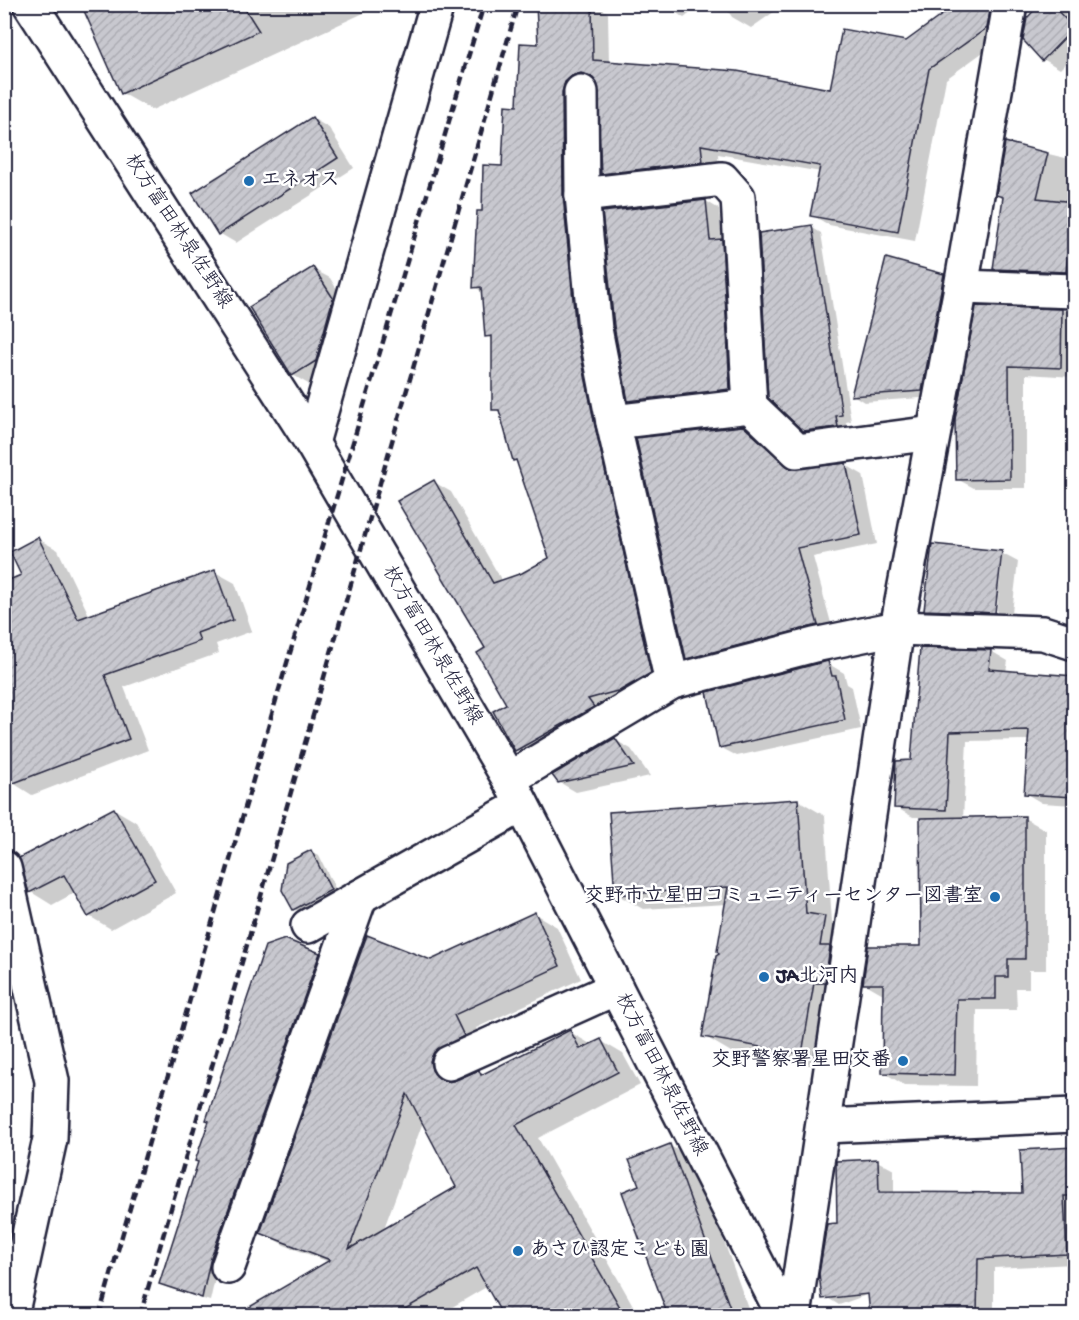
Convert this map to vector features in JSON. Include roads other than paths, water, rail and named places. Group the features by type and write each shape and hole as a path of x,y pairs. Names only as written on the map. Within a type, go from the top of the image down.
{"street":[{"name":"枚方富田林泉佐野線","path":"30,4 312,443 515,792 784,1316"},
{"path":"312,443 437,4"},
{"path":"794,1316 897,628 961,287 1010,4"},
{"path":"581,92 582,195 595,329 613,423 672,682"},
{"path":"582,195 722,179 738,197 750,406 797,451 933,433"},
{"path":"961,287 1074,291"},
{"path":"613,423 750,406"},
{"path":"308,926 360,897 672,682 814,645 897,628 1043,633 1074,643"},
{"path":"4,868 52,1081 50,1139 10,1316"},
{"path":"228,1268 360,897"},
{"path":"449,1063 616,988"},
{"path":"824,1126 1074,1115"}],"railway":[{"path":"99,1316 278,693 484,4"},
{"path":"140,1316 518,4"}],"place":[{"name":"エネオス","path":"249,181"},
{"name":"交野市立星田コミュニティーセンター図書室","path":"995,897"},
{"name":"JA北河内","path":"764,977"},
{"name":"交野警察署星田交番","path":"903,1061"},
{"name":"あさひ認定こども園","path":"518,1251"}]}
